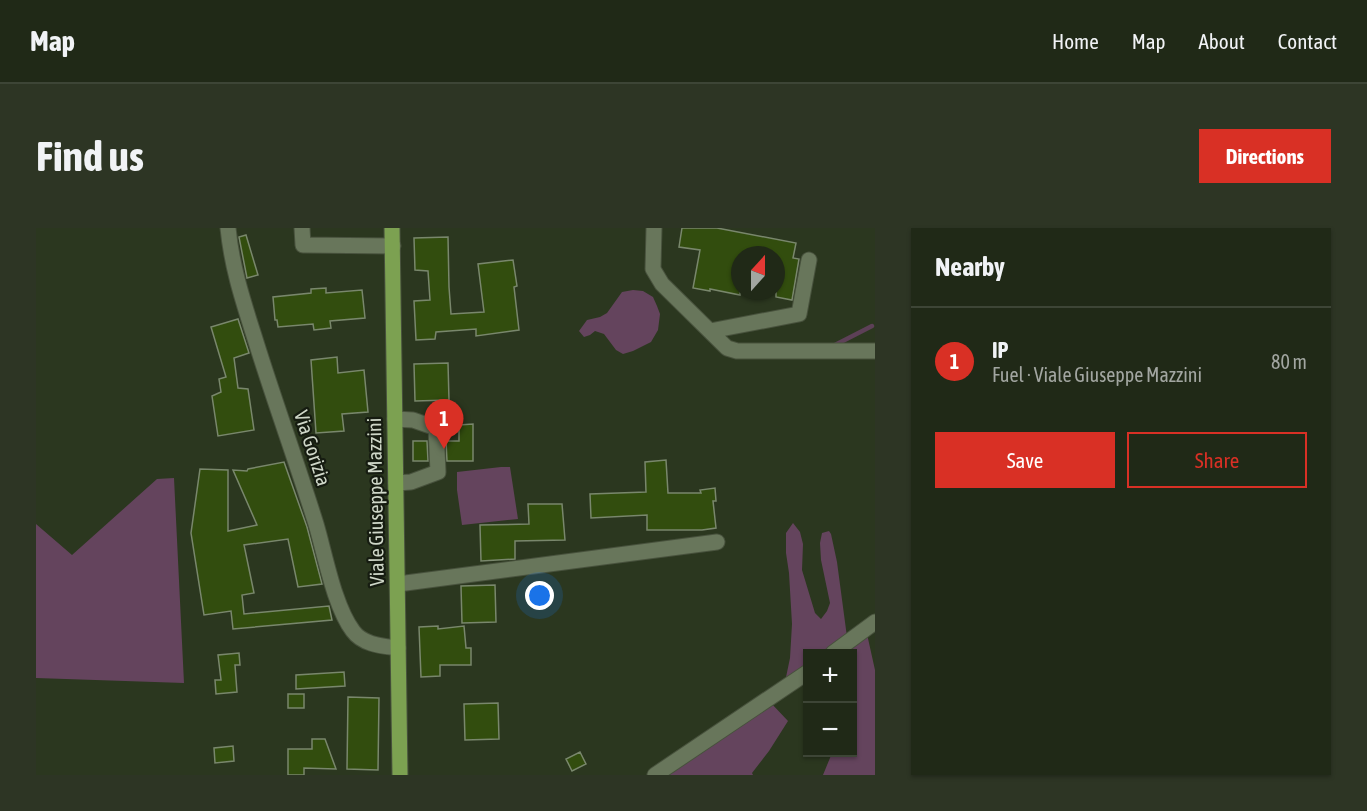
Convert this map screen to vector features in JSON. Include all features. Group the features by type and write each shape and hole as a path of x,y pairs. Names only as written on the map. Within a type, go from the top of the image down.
{"main road":[{"name":"Viale Giuseppe Mazzini","path":"392,228 400,775"}],"street":[{"name":"Via Gorizia","path":"228,228 234,270 341,609 352,630 359,637 380,645 398,648"},
{"path":"302,228 303,245 393,246"},
{"path":"654,228 653,268 662,284 727,348 737,351 875,351"},
{"path":"710,331 799,314 809,260"},
{"path":"395,419 413,420 436,428 438,472 411,482 396,483"},
{"path":"398,584 717,542"},
{"path":"840,649 875,622"},
{"path":"655,775 803,675"}],"shaded area":[{"path":"643,291 653,297 660,314 658,330 651,342 623,354 616,350 604,334 595,331 584,337 579,331 587,320 607,313 622,292"},
{"path":"510,467 518,519 462,525 457,472"},
{"path":"174,478 184,683 36,678 36,524 72,555 157,479"},
{"path":"793,523 800,532 803,544 802,570 815,613 821,619 830,603 821,560 820,543 822,533 829,531 831,534 847,637 831,649 803,649 803,670 785,682 790,658 792,624 786,533"},
{"path":"867,634 875,670 875,775 823,775 830,757 857,757 857,649 845,649"},
{"path":"770,702 788,721 752,773 753,775 661,775"}],"building":[{"path":"682,228 717,228 796,243 793,258 799,259 792,300 785,299 785,246 731,246 731,293 693,288 700,250 679,247"},
{"path":"246,235 258,275 247,278 239,237"},
{"path":"448,237 451,314 484,312 478,264 513,260 519,330 476,336 476,329 436,332 435,339 416,340 414,301 430,300 428,271 415,270 414,238"},
{"path":"326,288 326,293 362,290 365,318 330,321 331,328 314,330 313,324 278,327 277,320 275,320 273,297 311,293 311,289"},
{"path":"238,319 249,353 234,358 238,388 248,389 254,430 218,436 212,396 221,392 219,379 226,377 211,327"},
{"path":"337,357 338,373 364,370 368,412 342,414 344,431 316,433 311,360"},
{"path":"448,363 449,400 415,401 414,364"},
{"path":"473,424 473,461 447,461 446,441 459,441 459,425"},
{"path":"413,441 427,441 428,461 413,461"},
{"path":"666,460 668,493 701,493 700,490 715,488 716,501 713,501 716,528 647,530 647,515 591,518 590,494 646,492 645,462"},
{"path":"284,462 307,527 322,584 298,587 288,539 244,545 254,593 242,595 244,614 329,606 332,620 233,629 231,611 204,615 191,533 200,469 228,470 228,531 257,525 233,470 247,471"},
{"path":"528,504 562,504 565,540 515,541 515,559 481,561 480,525 529,524"},
{"path":"495,585 496,622 462,623 461,586"},
{"path":"438,626 438,629 464,626 466,648 471,648 471,665 440,665 440,676 421,677 419,627"},
{"path":"239,653 240,665 235,665 237,692 216,694 215,680 221,680 218,655"},
{"path":"344,672 345,686 296,689 296,675"},
{"path":"288,694 304,694 304,708 288,708"},
{"path":"348,697 379,698 378,770 347,769"},
{"path":"498,703 499,739 465,740 464,704"},
{"path":"312,739 325,739 336,769 304,768 304,775 288,775 288,749 312,749"},
{"path":"233,746 234,761 215,763 214,748"},
{"path":"580,752 586,764 572,771 566,759"}],"waterway":[{"path":"833,346 872,326"}],"place":[{"name":"IP","path":"444,449"}]}
